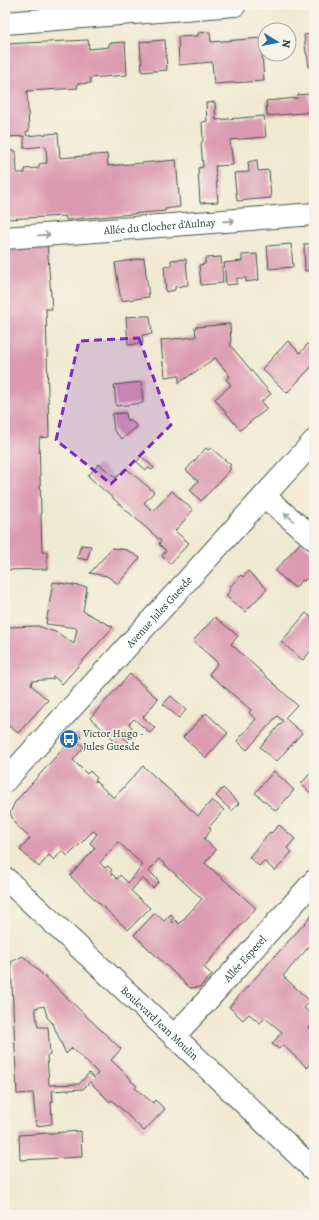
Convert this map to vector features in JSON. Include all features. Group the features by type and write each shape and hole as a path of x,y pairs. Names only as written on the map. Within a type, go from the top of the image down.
{"street":[{"path":"5,23 235,5"},
{"name":"Allée du Clocher d'Aulnay","path":"5,238 314,214"},
{"name":"Avenue Jules Guesde","path":"5,781 314,441"},
{"path":"264,496 314,539"},
{"name":"Boulevard Jean Moulin","path":"5,878 174,1036 314,1170"},
{"name":"Allée Especel","path":"174,1036 314,881"}],"highlighted area":[{"path":"139,338 171,425 111,484 56,440 79,341"}],"building":[{"path":"210,32 211,42 257,38 257,62 263,62 264,81 214,84 212,62 179,65 178,37 198,36 198,33"},
{"path":"314,34 313,74 312,67 309,67 306,54 304,35"},
{"path":"88,40 89,49 109,47 109,43 125,42 127,75 90,78 91,83 77,84 78,88 27,91 29,131 26,132 27,136 58,133 60,158 107,154 108,166 176,160 180,207 165,209 165,211 66,220 65,216 5,219 5,44","holes":["24,136 24,148 46,146 47,163 39,164 39,168 25,169 25,173 17,173 16,151 10,151 9,137"]},
{"path":"165,40 167,70 142,72 140,42"},
{"path":"309,94 310,104 314,104 314,112 267,116 266,101 297,98 298,95"},
{"path":"215,102 216,120 264,116 266,137 230,140 233,165 215,166 218,202 200,203 198,168 203,167 201,144 203,140 202,122 207,121 206,103"},
{"path":"257,160 258,171 269,170 271,198 237,201 234,173 249,172 248,162"},
{"path":"47,243 52,309 46,309 49,437 39,438 42,552 47,552 47,569 5,570 5,247"},
{"path":"291,244 293,267 269,269 267,246"},
{"path":"304,244 314,244 314,270 305,271"},
{"path":"257,254 259,280 246,282 246,278 237,278 237,284 226,285 224,263 242,261 242,255"},
{"path":"221,257 223,283 201,285 199,265 205,264 205,258"},
{"path":"144,258 149,297 121,301 115,263"},
{"path":"186,259 188,285 175,287 175,290 166,292 164,266 171,266 171,260"},
{"path":"150,316 152,334 142,335 143,343 128,345 126,317"},
{"path":"230,324 231,346 271,394 261,402 267,409 240,430 215,399 231,385 226,379 230,376 215,358 179,383 179,375 165,377 163,365 161,340 196,337 195,327"},
{"path":"314,337 314,366 313,365 287,393 262,369 288,341 300,353"},
{"path":"141,382 143,403 116,406 114,385"},
{"path":"126,413 127,421 130,419 137,427 122,439 114,431 112,414"},
{"path":"206,448 208,450 211,448 231,465 229,467 231,469 201,501 190,490 198,481 186,470"},
{"path":"141,456 154,468 152,470 149,468 146,470 137,462"},
{"path":"99,464 116,478 126,468 154,492 144,503 153,511 172,491 193,510 175,531 189,543 170,564 162,556 166,551 159,544 161,541 88,476"},
{"path":"301,542 314,554 314,557 310,562 314,565 314,567 308,574 310,575 304,581 302,580 295,588 275,571"},
{"path":"81,545 91,546 87,560 77,558"},
{"path":"112,548 127,550 140,558 118,584 107,576 90,573"},
{"path":"248,571 267,589 245,612 226,596 231,590 229,588 241,575 243,577"},
{"path":"53,582 87,587 83,611 113,627 62,684 53,676 53,679 32,681 31,685 48,700 18,733 5,723 5,706 8,702 5,627 38,626 58,633 74,644 77,628 46,624"},
{"path":"306,613 314,620 314,647 303,660 281,642"},
{"path":"215,617 238,636 231,644 297,705 285,718 302,733 276,762 260,747 283,721 277,716 247,750 237,741 256,719 249,713 251,710 209,674 218,663 193,641"},
{"path":"130,674 158,699 143,717 155,728 150,733 134,719 129,724 132,727 129,731 126,728 120,734 129,742 123,748 90,718"},
{"path":"171,696 186,710 179,718 163,704"},
{"path":"206,713 228,733 206,758 183,737"},
{"path":"77,733 81,737 77,741 84,747 73,760 87,774 90,771 97,778 95,781 114,798 143,766 198,816 212,800 224,810 209,827 211,830 204,839 216,850 205,863 256,908 204,967 212,975 200,987 190,988 134,935 155,913 164,921 171,914 174,917 171,921 173,923 175,920 179,924 202,899 159,859 149,871 159,881 153,888 142,878 131,891 150,908 128,930 70,876 95,848 90,843 97,834 93,831 68,856 62,851 54,860 49,855 39,867 20,850 30,838 15,824 10,813 15,802","holes":["118,842 143,865 128,883 120,875 117,879 110,872 112,870 108,866 105,868 100,863"]},
{"path":"314,769 314,796 301,784"},
{"path":"274,771 294,790 276,811 255,793"},
{"path":"223,788 239,803 232,811 216,796"},
{"path":"279,825 295,839 287,848 292,852 275,871 264,861 259,866 249,857 270,832 271,833"},
{"path":"314,913 314,941 283,976 310,1001 304,1008 314,1017 314,1022 309,1028 314,1032 314,1060 307,1068 283,1045 279,1049 272,1044 282,1032 265,1018 260,1023 249,1014 243,1020 229,1007"},
{"path":"23,956 121,1049 111,1060 137,1086 135,1088 153,1103 155,1100 165,1109 144,1131 112,1100 110,1102 90,1082 83,1089 52,1091 52,1124 36,1126 33,1093 17,1094 11,962","holes":["44,1006 47,1017 53,1024 66,1054 72,1048 98,1073 94,1078 89,1073 79,1084 49,1085 47,1056 50,1055 48,1027 38,1027 35,1008"]},
{"path":"81,1131 82,1157 20,1160 19,1135"}],"place":[{"name":"Victor Hugo - Jules Guesde","path":"69,739"}]}
